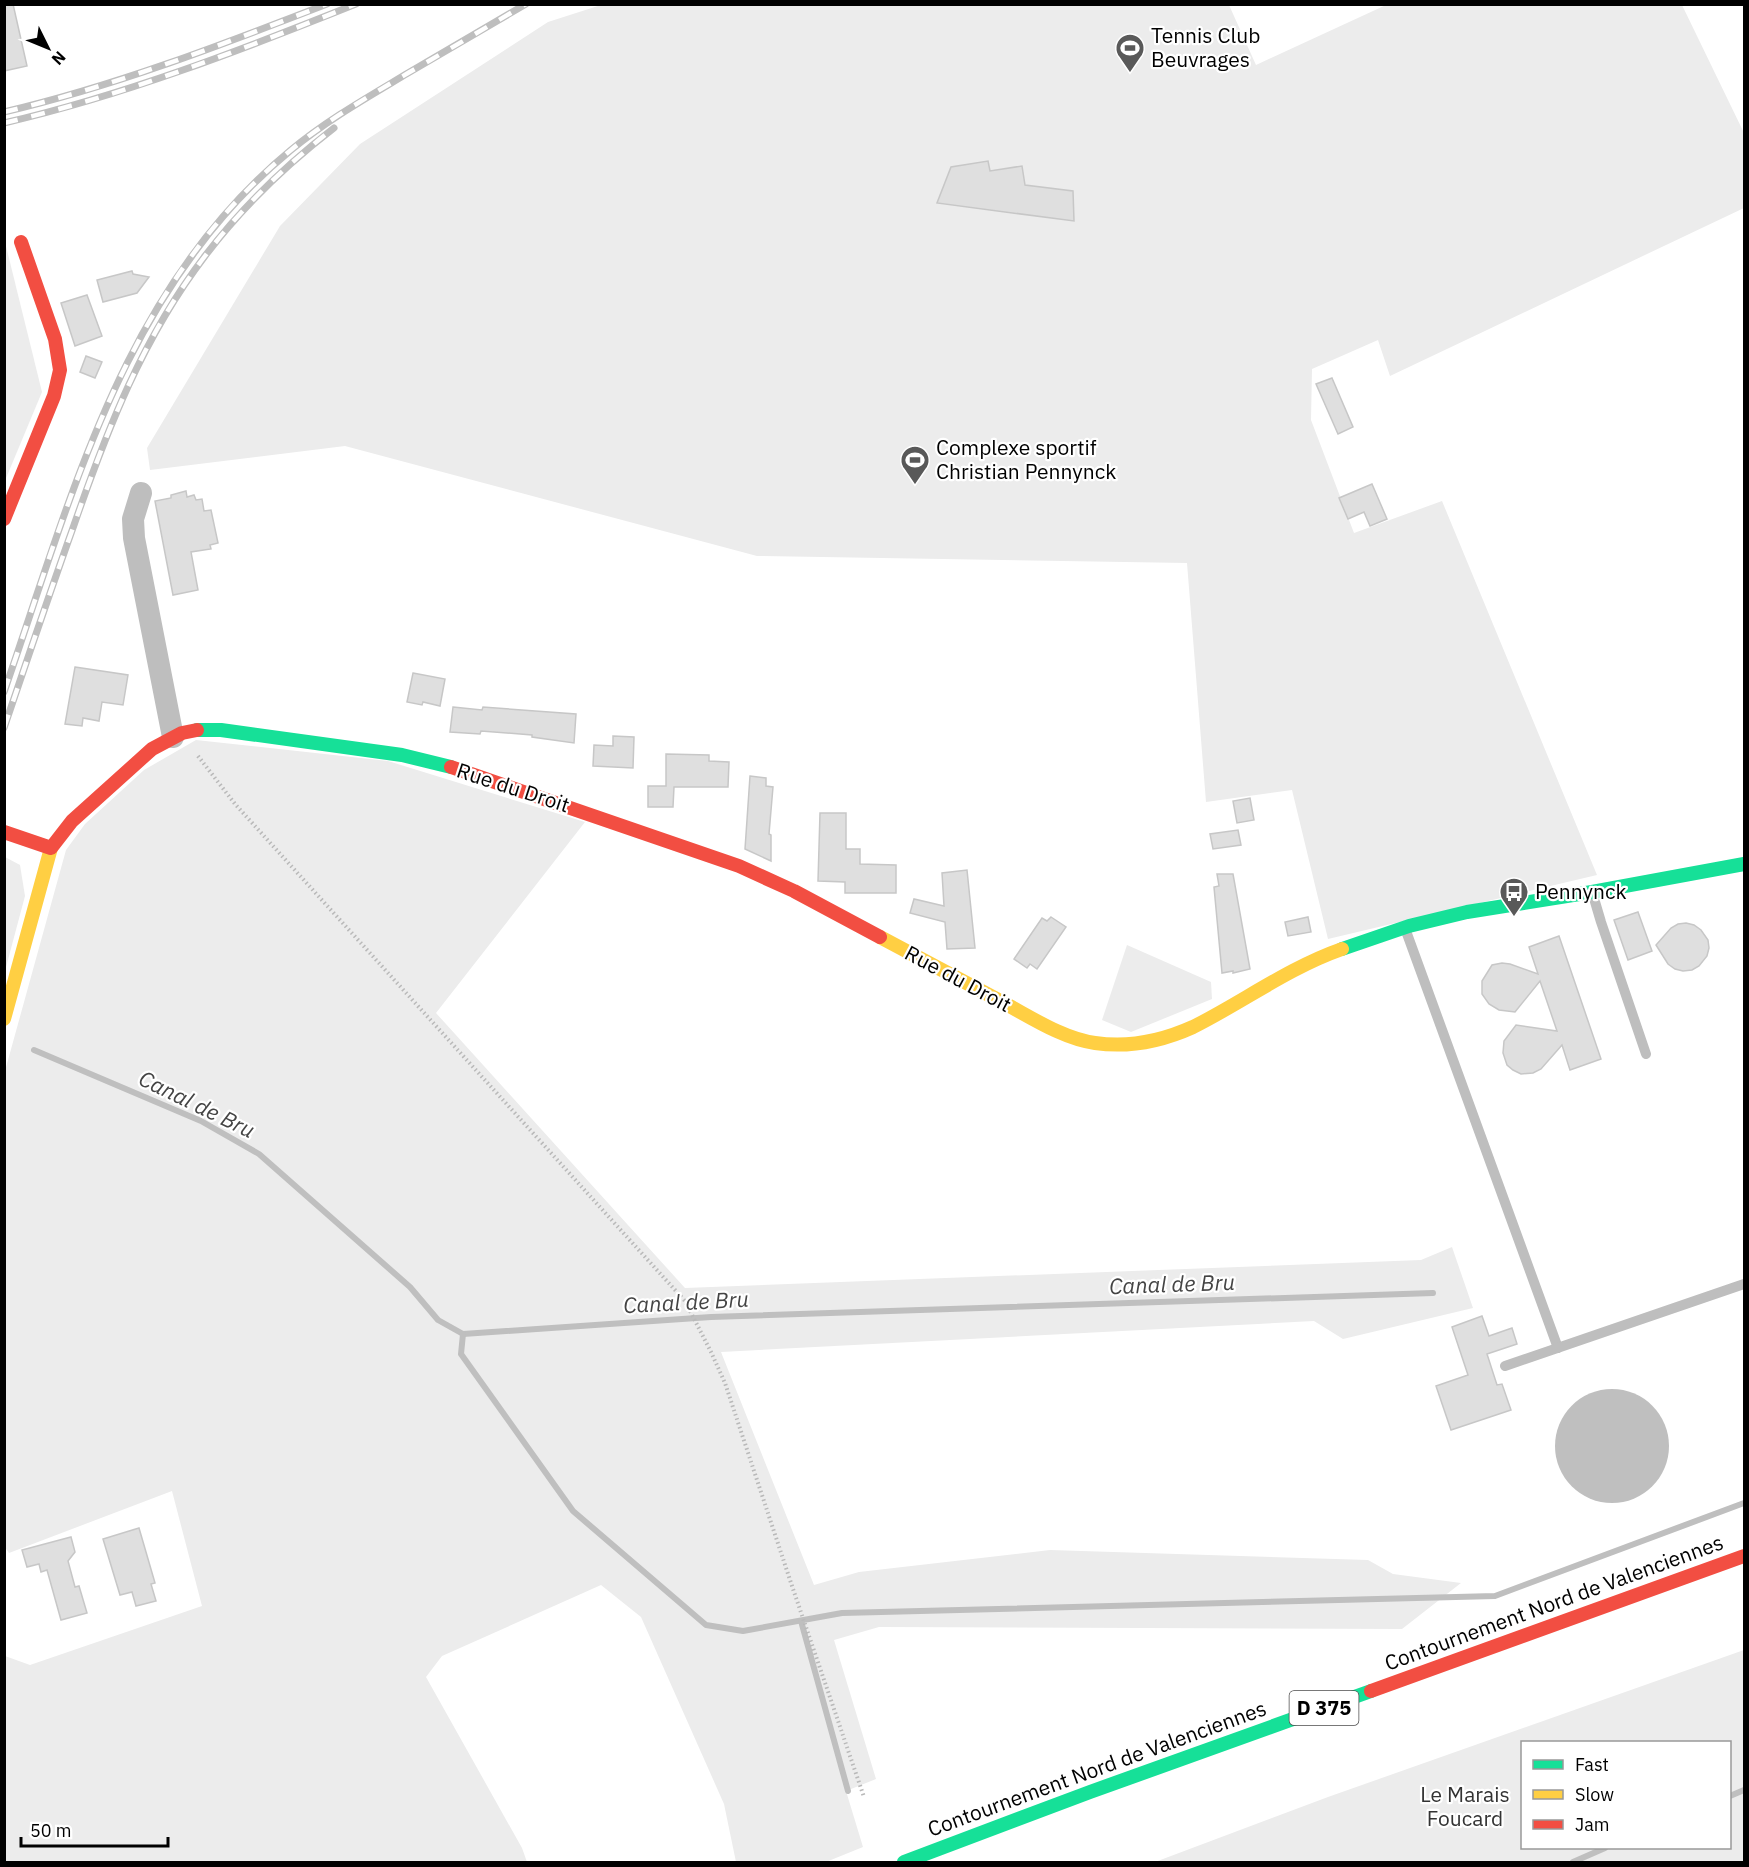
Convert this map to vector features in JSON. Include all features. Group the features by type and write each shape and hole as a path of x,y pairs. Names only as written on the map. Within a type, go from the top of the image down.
{"street":[{"path":"4,519 54,396 60,370 55,339 21,242"},
{"path":"141,493 133,519 134,538 178,735"},
{"name":"Rue du Droit","path":"51,848 72,821 153,749 178,735 200,730 221,730 402,755 452,767 710,855 794,891 1056,1031 1076,1040 1098,1045 1133,1046 1170,1037 1203,1021 1299,966 1362,941 1405,928 1466,913 1744,864"},
{"path":"4,832 51,848 4,1019"},
{"name":"Contournement Nord de Valenciennes","path":"904,1863 1090,1792 1744,1556"}],"lane":[{"path":"1592,892 1600,922 1646,1054"},
{"path":"1405,928 1558,1348"},
{"path":"1505,1366 1744,1284"}],"path":[{"path":"178,735 235,804 669,1282 691,1311 725,1383 864,1797"}],"green space":[{"name":"Complexe sportif Christian Pennynck","path":"601,5 1229,5 1256,65 1386,5 1682,5 1744,133 1744,208 1390,376 1378,340 1312,369 1311,420 1354,533 1442,501 1597,875 1328,939 1292,790 1206,802 1187,563 757,556 345,446 150,470 147,448 280,226 360,144 548,22"},
{"path":"4,238 42,392 4,483"},
{"path":"196,740 388,761 585,822 436,1013 685,1288 1421,1260 1452,1247 1473,1308 1343,1339 1314,1321 721,1352 814,1585 859,1572 1050,1550 1368,1560 1393,1574 1461,1583 1402,1629 879,1627 834,1640 876,1779 846,1791 863,1847 826,1862 736,1862 724,1804 641,1617 601,1585 442,1656 426,1677 522,1848 527,1862 5,1862 5,1656 30,1665 202,1606 172,1491 9,1553 4,1546 5,1071 66,850 85,824 144,770"},
{"path":"5,857 20,865 25,896 5,971"},
{"path":"1127,945 1211,982 1212,999 1131,1032 1102,1020"},
{"name":"Le Marais Foucard","path":"1744,1650 1744,1862 1155,1862 1328,1797"}],"shaded area":[{"path":"1612,1389 1634,1394 1652,1406 1664,1424 1669,1446 1664,1468 1652,1486 1634,1498 1612,1503 1590,1498 1572,1486 1560,1468 1555,1446 1560,1424 1572,1406 1590,1394"}],"building":[{"path":"4,4 13,4 27,66 4,71"},
{"path":"988,161 990,171 1022,166 1025,185 1073,191 1074,221 937,203 951,167"},
{"path":"132,271 133,274 149,277 137,293 103,302 97,280"},
{"path":"87,295 102,336 75,346 61,303"},
{"path":"86,356 102,362 95,378 80,372"},
{"path":"1332,378 1353,427 1338,434 1316,384"},
{"path":"1372,484 1387,519 1370,526 1364,512 1348,519 1339,498"},
{"path":"186,491 187,497 194,495 196,500 202,499 204,511 211,510 218,543 210,545 211,549 191,552 198,590 173,595 155,501 171,498 171,495"},
{"path":"75,667 128,675 123,705 102,702 99,721 83,718 82,726 65,724"},
{"path":"413,673 445,679 440,706 423,702 422,705 407,702"},
{"path":"453,707 576,714 574,743 532,737 532,735 481,731 480,734 450,732"},
{"path":"613,736 634,737 633,768 593,766 594,745 613,746"},
{"path":"666,754 709,755 709,761 729,762 728,787 674,787 673,807 648,807 648,786 666,786"},
{"path":"750,776 766,778 766,786 773,787 769,834 771,835 771,861 745,849"},
{"path":"1250,798 1254,820 1237,823 1233,801"},
{"path":"820,813 846,813 846,849 860,849 860,864 896,865 896,893 845,893 845,882 818,881"},
{"path":"1238,830 1241,845 1213,849 1210,834"},
{"path":"967,870 975,948 947,949 945,922 910,913 914,899 944,906 942,873"},
{"path":"1217,874 1233,874 1250,969 1222,973 1214,887 1219,886"},
{"path":"1638,912 1652,951 1628,960 1614,920"},
{"path":"1051,917 1066,927 1037,969 1030,964 1027,968 1014,959 1042,918 1047,921"},
{"path":"1308,917 1311,932 1288,936 1285,922"},
{"path":"1686,923 1701,930 1708,940 1709,948 1707,956 1699,966 1683,971 1668,964 1656,945 1671,928"},
{"path":"1559,936 1601,1059 1570,1070 1562,1045 1541,1069 1533,1073 1521,1074 1507,1065 1503,1053 1504,1041 1516,1025 1557,1031 1540,981 1515,1012 1499,1010 1489,1004 1482,994 1482,981 1492,965 1502,963 1538,974 1529,947"},
{"path":"1482,1316 1489,1336 1512,1328 1517,1344 1487,1354 1497,1385 1502,1384 1511,1410 1451,1430 1436,1386 1468,1375 1452,1327"},
{"path":"139,1528 155,1583 151,1584 156,1601 136,1606 132,1592 120,1595 103,1539"},
{"path":"71,1537 75,1552 68,1561 75,1587 79,1586 87,1613 61,1620 47,1570 41,1572 39,1564 27,1567 22,1550"}],"waterway":[{"name":"Canal de Bru","path":"34,1050 201,1121 259,1154 410,1287 438,1320 463,1334 711,1317 1433,1293"},
{"path":"463,1334 461,1354 573,1511 706,1625 743,1631 842,1613 1495,1596 1744,1503"},
{"path":"801,1621 848,1791"},
{"path":"1731,1796 1744,1790"},
{"path":"1573,1862 1603,1849"}],"railway":[{"path":"4,112 127,77 327,4"},
{"path":"4,123 138,85 356,4"},
{"path":"4,692 80,471 110,399 144,330 185,265 233,205 305,139 363,100 526,4"},
{"path":"4,728 100,454 129,385 163,319 205,256 249,204 282,172 334,128"}],"traffic: fast":[{"path":"197,730 221,730 402,755 451,767"},
{"path":"1342,949 1409,926 1467,912 1744,864"},
{"path":"904,1862 1371,1691"}],"traffic: slow":[{"path":"4,1019 51,848"},
{"path":"880,937 1048,1027 1083,1041 1120,1045 1157,1040 1193,1027 1303,966 1342,949"}],"traffic: jam":[{"path":"4,519 54,396 60,370 55,339 21,242"},
{"path":"4,832 51,848 72,821 152,749 182,733 197,730"},
{"path":"451,767 739,866 794,891 880,937"},
{"path":"1371,1691 1744,1556"}],"place":[{"name":"Tennis Club Beuvrages","path":"1130,74"},
{"name":"Complexe sportif Christian Pennynck","path":"915,486"},
{"name":"Pennynck","path":"1514,918"}]}
